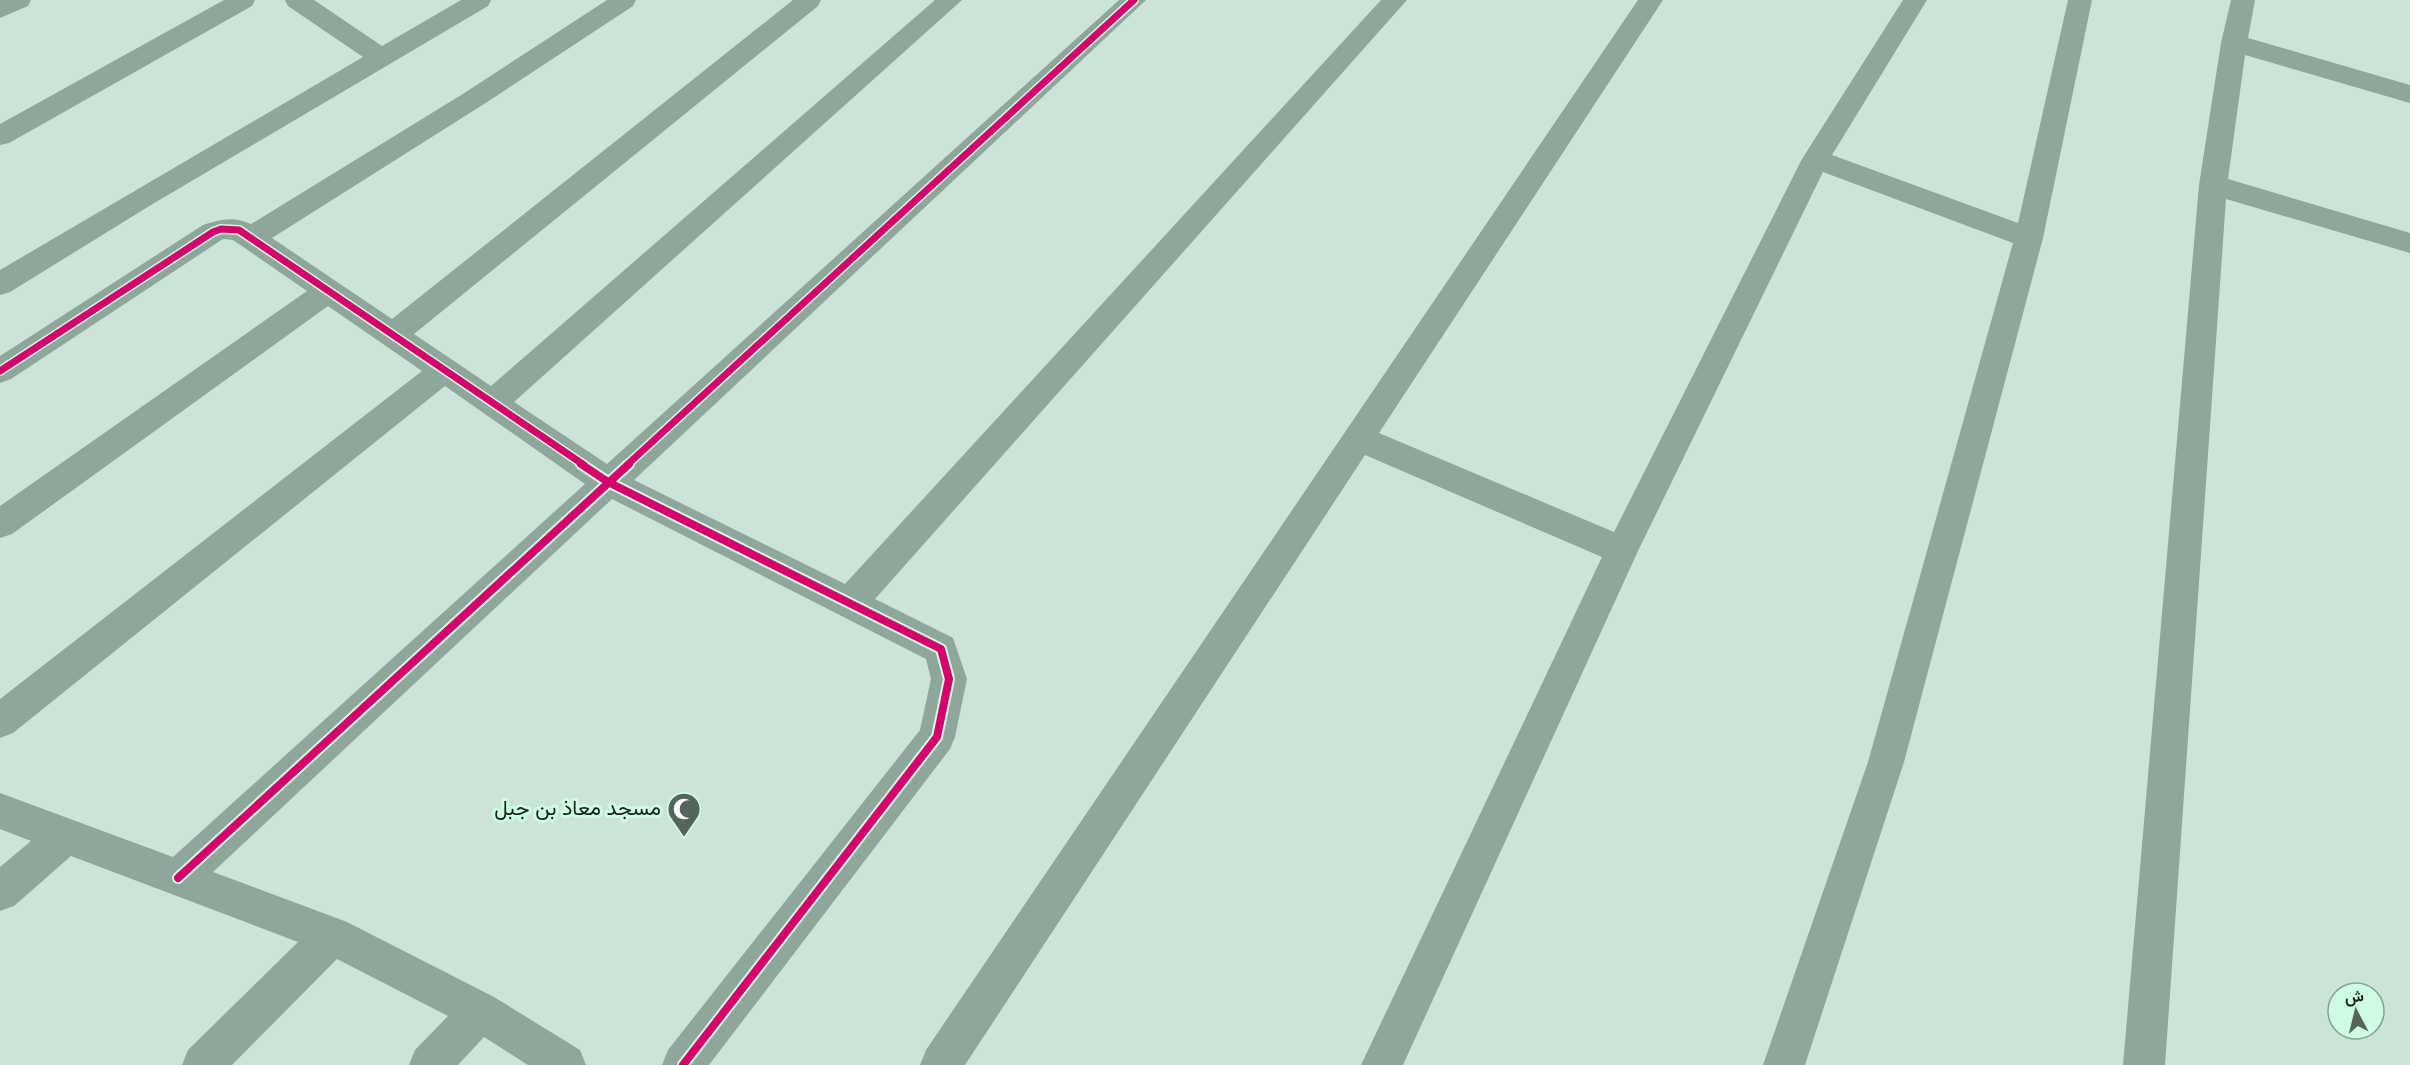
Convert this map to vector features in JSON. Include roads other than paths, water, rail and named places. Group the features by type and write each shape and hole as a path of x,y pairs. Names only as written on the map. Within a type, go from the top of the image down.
{"street":[{"path":"0,10 19,0"},
{"path":"297,0 381,57"},
{"path":"0,284 141,198 479,0"},
{"path":"251,238 624,0"},
{"path":"393,335 810,0"},
{"path":"492,404 950,0"},
{"path":"178,878 1134,0"},
{"path":"850,603 1395,0"},
{"path":"942,1065 1651,0"},
{"path":"1382,1065 1622,550 1816,159 1915,0"},
{"path":"1784,1065 1886,762 2029,238 2080,0"},
{"path":"2144,1065 2213,185 2234,43 2243,0"},
{"path":"0,136 235,1"},
{"path":"2234,43 2410,94"},
{"path":"1816,159 2029,238"},
{"path":"2213,185 2410,243"},
{"path":"0,371 213,232 230,228 239,230 608,482 941,649 949,679 938,736 683,1065"},
{"path":"0,524 328,291"},
{"path":"0,721 444,370"},
{"path":"1360,439 1622,550"},
{"path":"0,811 333,936 480,1011 565,1065"},
{"path":"0,892 66,836"},
{"path":"203,1065 333,936"},
{"path":"430,1065 480,1011"}],"place":[{"name":"مسجد معاذ بن جبل","path":"684,838"}]}
